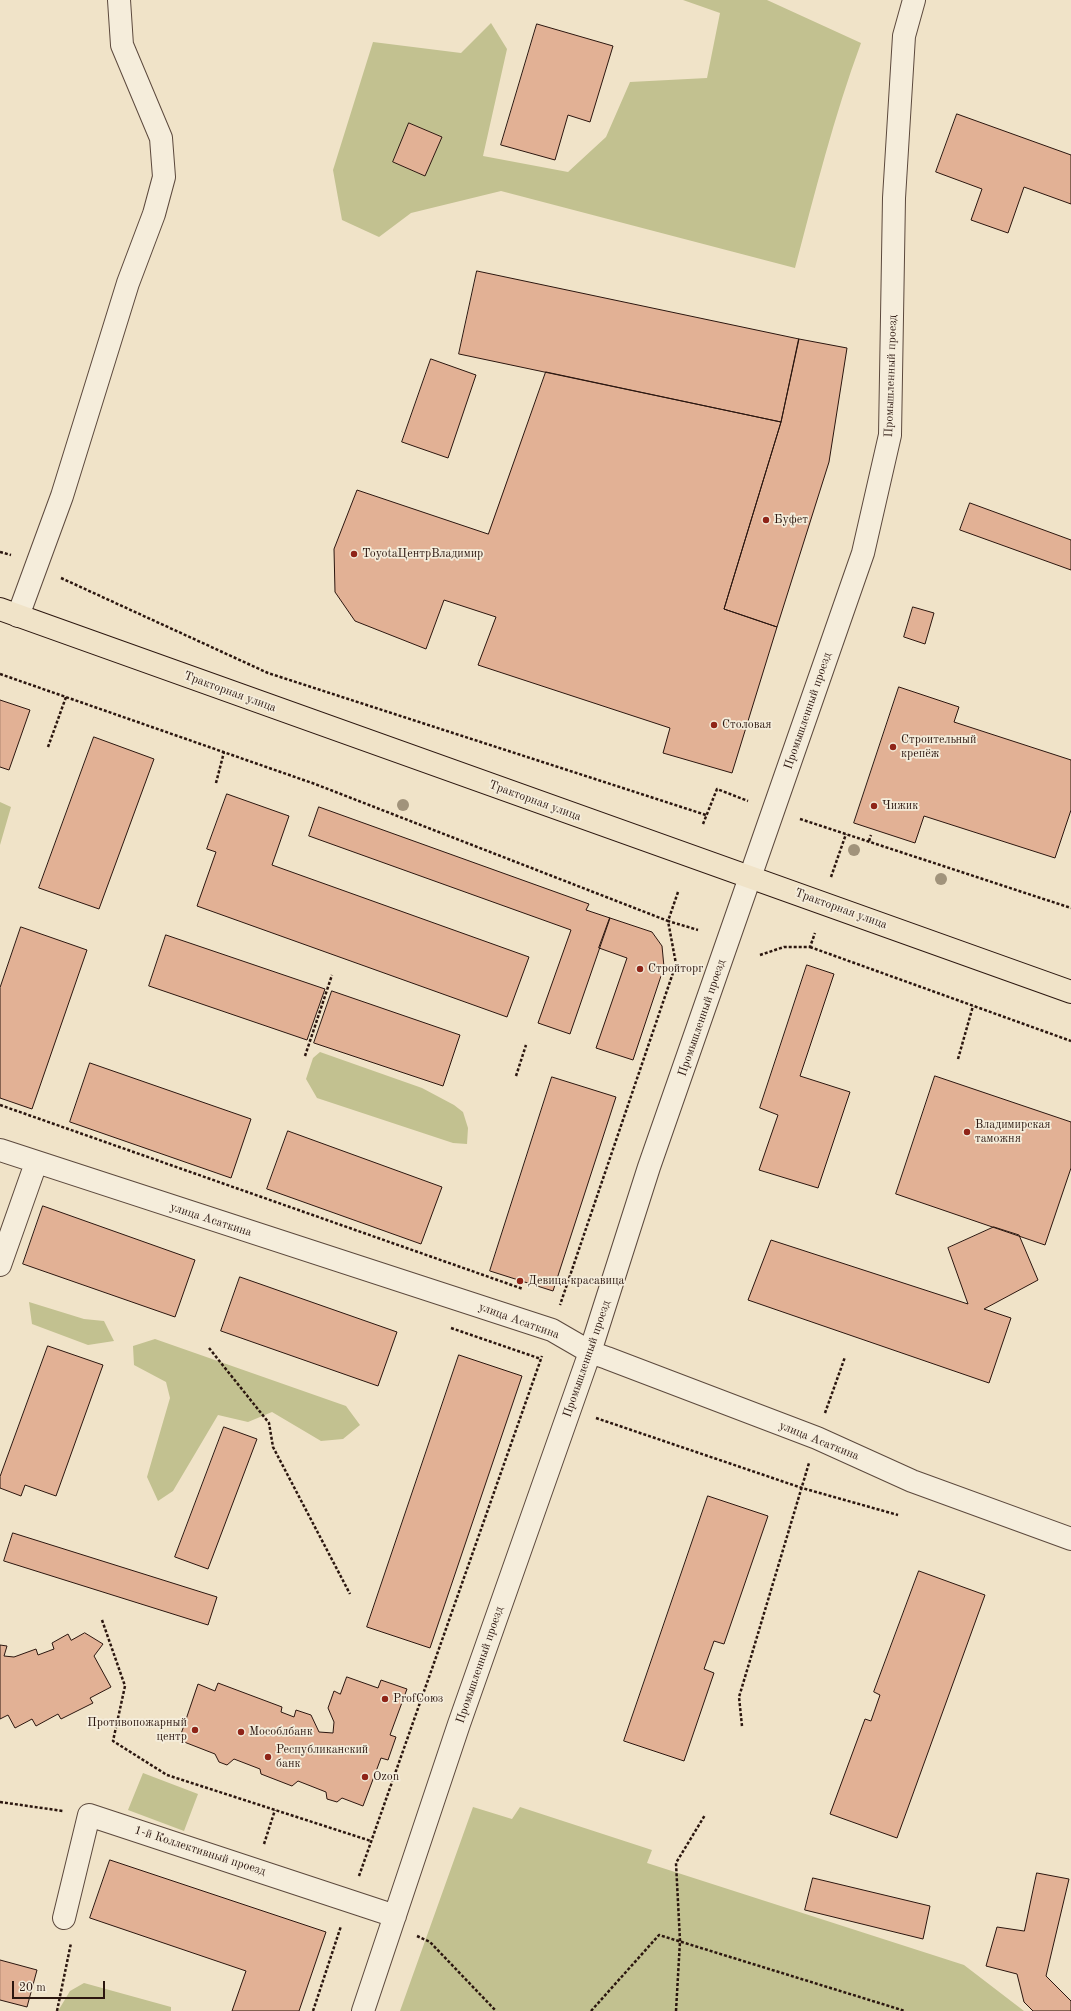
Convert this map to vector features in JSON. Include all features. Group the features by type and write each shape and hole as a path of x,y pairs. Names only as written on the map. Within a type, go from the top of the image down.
{"main road":[{"name":"Тракторная улица","path":"9,613 750,876 1071,992"}],"street":[{"path":"9,613 37,564 62,496 128,283 154,214 164,177 161,138 122,45 119,0"},
{"name":"Промышленный проезд","path":"363,2011 459,1724 590,1352 649,1167 863,553 890,435 895,190 904,36 914,0"},
{"name":"улица Асаткина","path":"0,1150 552,1330 590,1352 817,1438 912,1481 1071,1539"},
{"path":"0,1264 36,1163"},
{"path":"64,1918 89,1815"},
{"name":"1-й Коллективный проезд","path":"89,1815 395,1916"}],"path":[{"path":"37,564 72,584 268,673 706,815"},
{"path":"0,674 315,784 668,922 698,930"},
{"path":"48,747 66,697"},
{"path":"216,783 224,752"},
{"path":"703,824 717,789 749,801"},
{"path":"793,816 1071,908"},
{"path":"830,878 846,834"},
{"path":"869,841 871,835"},
{"path":"313,2011 371,1841 552,1330 676,964 668,922 678,892"},
{"path":"810,947 815,933"},
{"path":"760,955 784,947 810,947 1071,1041"},
{"path":"305,1056 332,975"},
{"path":"958,1059 973,1006"},
{"path":"516,1076 526,1045"},
{"path":"0,1105 525,1290"},
{"path":"554,1300 561,1303"},
{"path":"209,1348 269,1423 273,1447 350,1594"},
{"path":"742,1726 739,1697 817,1438 845,1357"},
{"path":"594,1417 802,1488 898,1515"},
{"path":"102,1620 125,1686 113,1741 167,1775 371,1841"},
{"path":"0,1802 89,1815"},
{"path":"255,1869 275,1810"},
{"path":"676,2011 680,1941 676,1863 705,1815"},
{"path":"414,1934 430,1942 496,2011"},
{"path":"591,2011 659,1935 905,2011"},
{"path":"57,2011 72,1938"}],"shaded area":[{"path":"683,0 767,0 861,43 834,126 795,268 501,191 411,213 379,237 342,220 333,170 373,42 461,53 491,23 507,49 483,156 568,172 606,137 630,82 707,78 720,13","holes":["409,123 442,137 425,176 393,162"]},
{"path":"0,802 11,807 0,845"},
{"path":"320,1052 422,1088 454,1105 463,1112 468,1128 467,1144 453,1143 317,1098 306,1079 313,1058"},
{"path":"29,1302 84,1319 104,1321 114,1341 88,1345 32,1324"},
{"path":"155,1339 346,1406 360,1425 343,1439 321,1441 272,1412 248,1422 218,1415 173,1491 158,1501 147,1477 170,1398 166,1382 134,1365 133,1346"},
{"path":"143,1773 198,1794 184,1831 128,1810"},
{"path":"473,1807 512,1819 520,1807 652,1850 647,1863 964,1965 1024,2011 400,2011"},
{"path":"84,1983 171,2007 171,2011 58,2011 70,1991"}],"building":[{"path":"537,24 613,46 590,122 568,115 555,160 501,145"},
{"path":"957,114 1071,155 1071,204 1024,187 1008,233 971,220 982,189 936,172"},
{"path":"409,123 442,137 425,176 393,162"},
{"path":"477,271 799,339 781,422 459,354"},
{"path":"799,339 847,348 829,462 777,627 724,609 781,422"},
{"path":"431,359 476,375 448,458 402,442"},
{"path":"546,372 781,422 724,609 777,627 732,773 663,753 670,728 478,665 496,617 444,600 426,649 355,621 335,592 334,549 357,490 488,534"},
{"path":"970,503 1071,540 1071,570 960,530"},
{"path":"913,607 934,613 925,644 904,637"},
{"path":"899,687 959,707 954,722 1071,760 1071,810 1055,858 924,816 915,843 854,823"},
{"path":"0,700 30,710 9,770 0,767"},
{"path":"94,737 154,759 99,909 39,888"},
{"path":"227,794 289,816 272,865 529,957 507,1017 197,906 216,852 207,849"},
{"path":"319,807 589,904 586,910 610,918 570,1034 538,1023 571,930 309,836"},
{"path":"610,918 652,932 662,946 664,967 633,1060 596,1048 627,958 599,948"},
{"path":"21,927 87,950 32,1109 0,1098 0,988"},
{"path":"166,935 325,989 307,1040 149,986"},
{"path":"807,965 834,974 800,1076 850,1092 818,1188 759,1170 778,1115 760,1108"},
{"path":"332,991 460,1035 443,1086 314,1043"},
{"path":"90,1063 251,1119 231,1178 70,1122"},
{"path":"935,1076 1071,1122 1071,1168 1045,1245 896,1194"},
{"path":"552,1077 616,1097 553,1291 490,1271"},
{"path":"288,1131 442,1187 421,1244 267,1189"},
{"path":"43,1206 195,1260 175,1317 23,1264"},
{"path":"994,1227 1019,1235 1038,1280 984,1309 1011,1318 989,1383 748,1300 771,1240 968,1304 948,1248"},
{"path":"240,1277 397,1332 378,1386 221,1331"},
{"path":"48,1346 103,1365 56,1496 25,1485 21,1496 0,1488 0,1477"},
{"path":"459,1355 522,1376 430,1648 367,1627"},
{"path":"224,1427 257,1439 208,1569 175,1557"},
{"path":"708,1496 768,1516 724,1644 714,1641 704,1669 714,1673 684,1761 624,1741"},
{"path":"13,1533 217,1597 208,1625 4,1561"},
{"path":"919,1571 985,1595 897,1838 830,1814 865,1719 871,1721 880,1695 874,1692"},
{"path":"85,1633 103,1644 94,1656 111,1687 90,1698 93,1703 61,1719 58,1714 36,1726 32,1719 15,1728 8,1715 0,1719 0,1645 7,1646 4,1656 14,1657 36,1649 38,1655 54,1649 52,1643 68,1634 71,1640"},
{"path":"347,1677 378,1688 381,1680 407,1689 390,1735 396,1737 388,1760 381,1758 363,1806 342,1798 337,1802 327,1799 326,1792 298,1781 292,1786 261,1774 260,1769 234,1759 227,1765 219,1762 215,1754 179,1740 198,1684 215,1691 218,1683 282,1707 281,1712 294,1717 296,1710 311,1715 319,1732 333,1733 334,1722 328,1708 334,1691 340,1694"},
{"path":"110,1860 326,1932 299,2011 232,2011 246,1971 90,1918"},
{"path":"1037,1873 1069,1879 1046,1976 1071,2001 1071,2011 1033,2011 1024,2002 1017,1974 986,1966 997,1927 1024,1931"},
{"path":"813,1878 930,1906 923,1939 805,1910"},
{"path":"0,1960 37,1970 27,2007 0,2000"}],"place":[{"name":"Буфет","path":"766,520"},
{"name":"ToyotaЦентрВладимир","path":"354,554"},
{"name":"Столовая","path":"714,725"},
{"name":"Строительный крепёж","path":"893,747"},
{"name":"Чижик","path":"874,806"},
{"name":"Стройторг","path":"640,969"},
{"name":"Владимирская таможня","path":"967,1132"},
{"name":"Девица красавица","path":"520,1281"},
{"name":"ProfСоюз","path":"385,1699"},
{"name":"Противопожарный центр","path":"195,1730"},
{"name":"Мособлбанк","path":"241,1732"},
{"name":"Республиканский банк","path":"268,1757"},
{"name":"Ozon","path":"365,1777"}]}
